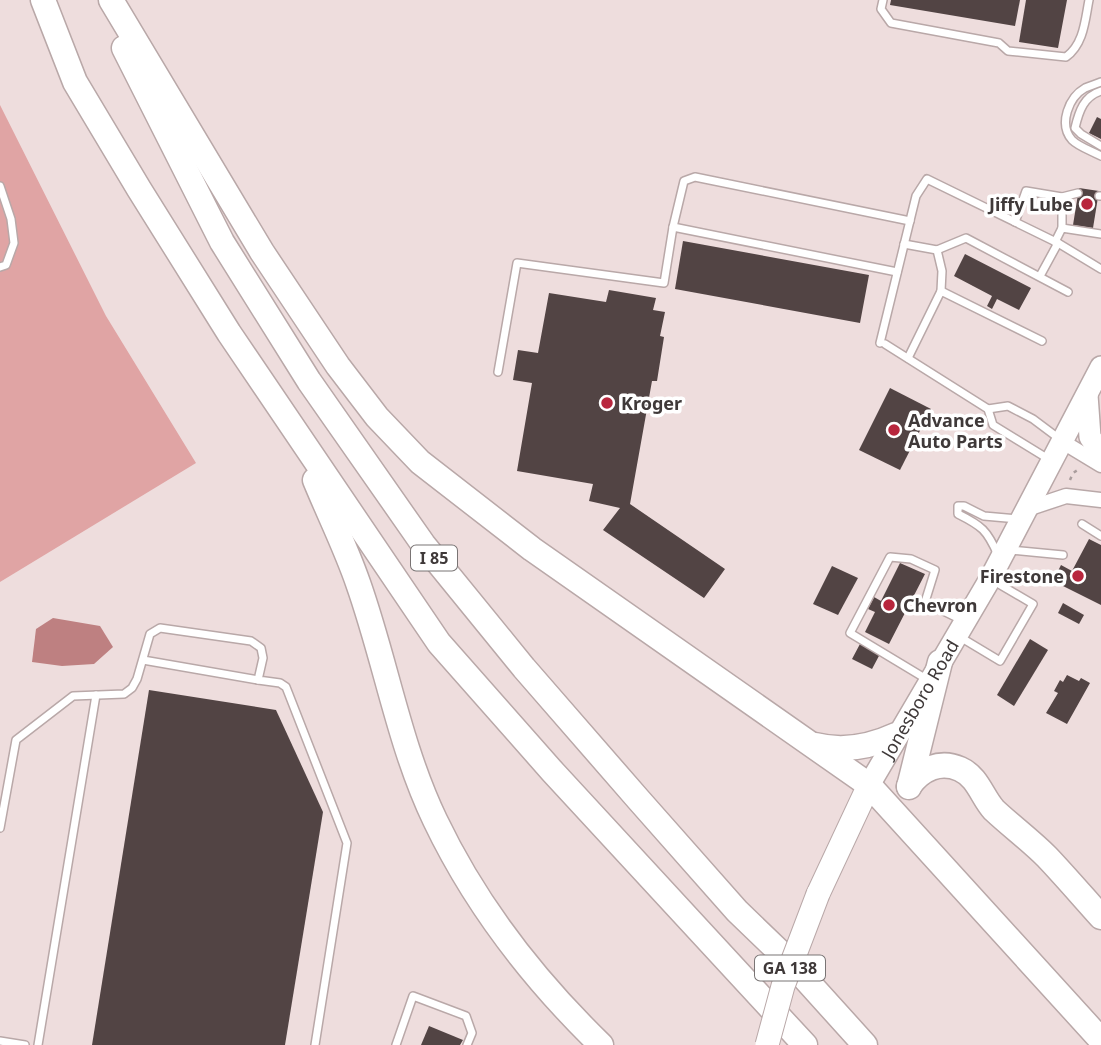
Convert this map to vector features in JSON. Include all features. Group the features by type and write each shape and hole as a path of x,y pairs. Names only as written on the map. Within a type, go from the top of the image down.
{"highway":[{"name":"I 85","path":"43,0 75,82 229,333 439,643 552,771 805,1045"},
{"name":"I 85","path":"101,0 154,111 222,242 309,381 423,544 524,668 656,820 737,911 790,962 865,1045"},
{"path":"111,0 262,252 338,366 377,417 420,462 532,549 869,785 1101,1040"},
{"path":"293,428 358,583 407,750 434,819 463,874 511,946 558,1003 601,1045"},
{"path":"912,832 906,816 909,786 935,672"},
{"path":"811,744 840,750 896,735"},
{"path":"909,786 920,774 934,766 951,766 964,771 975,780 992,807 1046,856 1101,917"},
{"name":"Jonesboro Road","path":"767,1045 783,986 818,894 869,785"}],"main road":[{"name":"Jonesboro Road","path":"869,785 999,563 1101,367"},
{"path":"1087,394 1090,438 1101,453"}],"street":[{"path":"1063,442 1101,465"},
{"path":"1025,514 1066,496 1101,500"}],"lane":[{"path":"883,0 881,9 891,23 999,43 1008,51 1066,57 1074,52 1083,33 1089,0"},
{"path":"1101,82 1084,89 1074,98 1066,113 1066,129 1073,141 1101,156"},
{"path":"1101,91 1092,94 1085,102 1076,128 1101,146"},
{"path":"498,372 517,263 664,283 684,181 695,177 910,221"},
{"path":"1053,462 993,425 988,409 882,343 916,197 927,179 1056,243 1101,269"},
{"path":"0,186 11,219 14,243 6,265 0,267"},
{"path":"1015,222 1026,191 1062,197 1078,193"},
{"path":"1040,276 1062,228 1062,197"},
{"path":"673,228 897,272"},
{"path":"1062,228 1101,234"},
{"path":"904,244 937,250 966,237 1068,292"},
{"path":"908,358 942,291 942,271 937,250"},
{"path":"942,291 1042,341"},
{"path":"988,409 1009,406 1033,419 1063,442"},
{"path":"935,672 850,633 890,557 911,559 935,570 925,602 1000,661 1033,604 999,563 989,535 982,526 958,514 958,506 991,517 1025,514"},
{"path":"1082,524 1101,536"},
{"path":"999,563 1063,555"},
{"path":"0,828 16,740 73,696 124,694 132,688 150,634 160,628 251,641 261,648 263,658 258,680"},
{"path":"143,660 280,683 286,688 347,843 315,1045"},
{"path":"38,1045 96,695"},
{"path":"396,1045 413,996 466,1016 472,1033 467,1045"},
{"path":"0,1041 25,1045"}],"path":[{"path":"1070,480 1073,473 1081,468"}],"shaded area":[{"path":"0,105 106,316 196,463 0,582"},
{"path":"53,618 100,626 113,647 94,664 62,666 32,662 36,629"}],"building":[{"path":"891,0 1020,0 1015,26 890,5"},
{"path":"1026,0 1067,0 1058,48 1019,42"},
{"path":"1097,117 1101,119 1101,139 1089,133"},
{"name":"Jiffy Lube","path":"1079,188 1099,191 1093,228 1073,225"},
{"path":"683,241 869,275 860,323 675,289"},
{"path":"965,254 1031,288 1019,310 997,299 992,309 987,306 992,296 954,276"},
{"path":"609,290 656,298 653,310 665,312 660,336 664,337 657,381 652,381 630,504 725,569 704,598 603,530 620,508 589,501 593,484 517,471 532,383 513,380 518,350 538,353 549,293 606,302"},
{"path":"890,388 931,409 900,470 859,450"},
{"name":"Firestone","path":"1089,539 1101,545 1101,605 1053,581 1061,565 1072,571"},
{"name":"Chevron","path":"900,563 925,574 889,644 865,632 875,612 868,609 874,597 881,601"},
{"path":"832,566 858,578 838,615 813,604"},
{"path":"1063,603 1084,615 1079,624 1058,613"},
{"path":"1030,639 1048,650 1014,706 997,695"},
{"path":"860,644 880,654 872,669 852,659"},
{"path":"1067,675 1090,683 1067,724 1046,713 1058,693 1054,691 1060,680 1063,682"},
{"path":"149,690 276,710 323,812 285,1045 92,1045"},
{"path":"429,1026 463,1040 460,1045 421,1045"}],"place":[{"name":"Jiffy Lube","path":"1087,204"},
{"name":"Kroger","path":"607,403"},
{"name":"Advance Auto Parts","path":"894,430"},
{"name":"Firestone","path":"1078,576"},
{"name":"Chevron","path":"889,605"}]}
